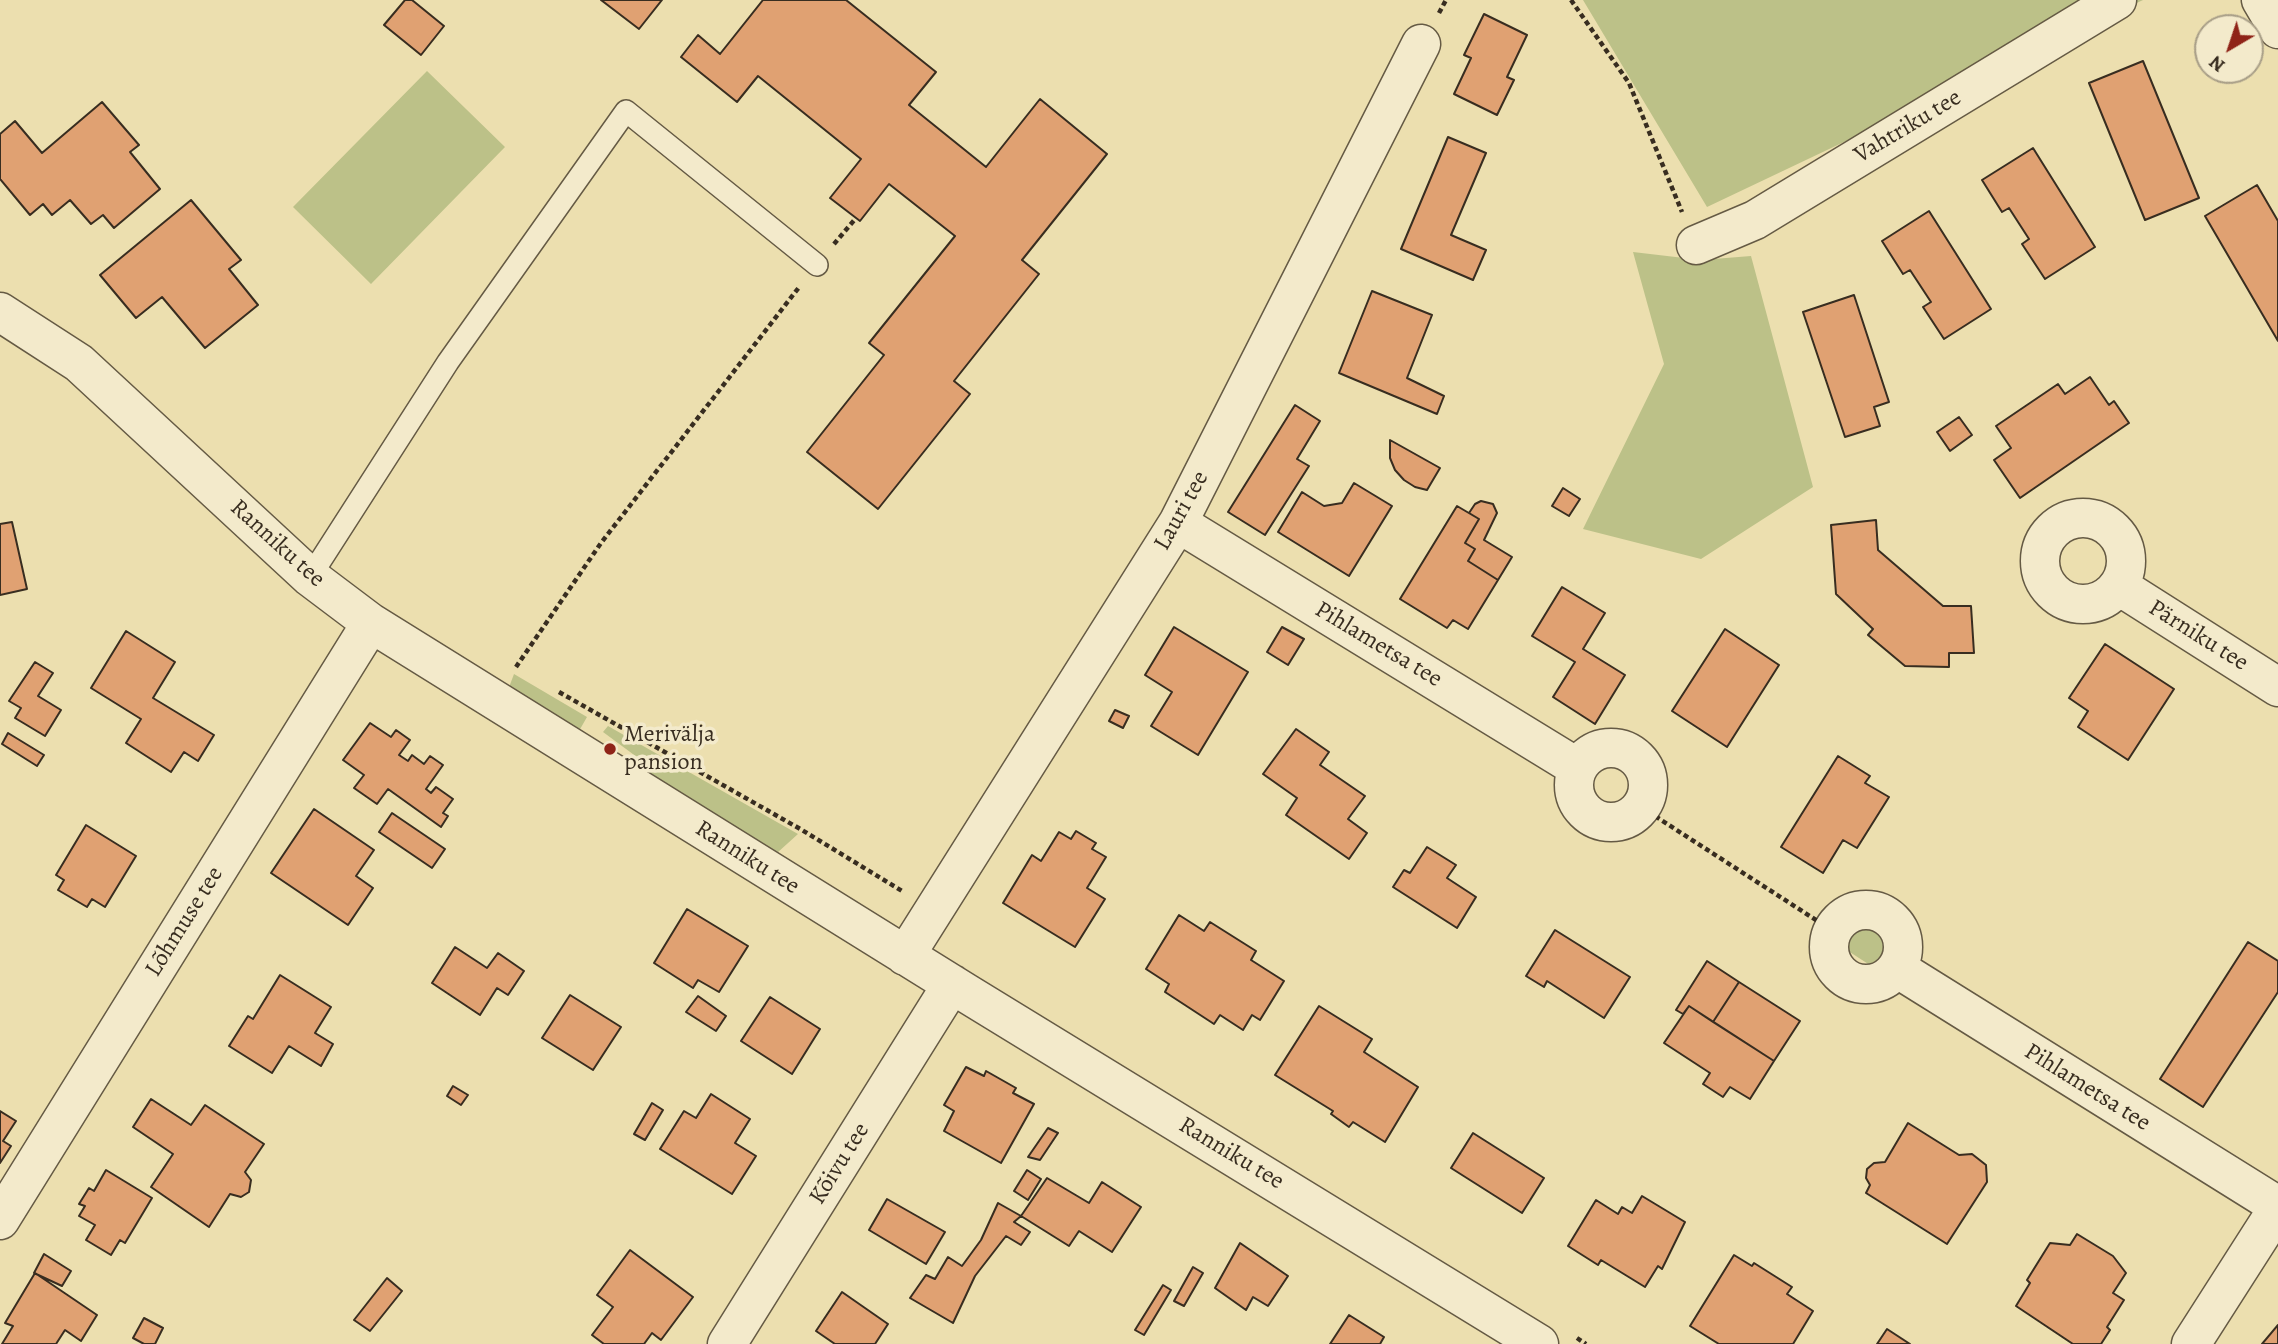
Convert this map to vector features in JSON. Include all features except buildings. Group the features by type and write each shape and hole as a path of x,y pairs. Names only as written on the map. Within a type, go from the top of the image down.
{"street":[{"name":"Vahtriku tee","path":"1696,245 1755,220 2117,0"},
{"path":"2262,0 2278,29"},
{"name":"Lauri tee","path":"905,956 1178,523 1421,44"},
{"name":"Ranniku tee","path":"0,312 79,363 310,577 371,623 905,956 1539,1344"},
{"name":"Pihlametsa tee","path":"1178,523 1578,768"},
{"name":"Pärniku tee","path":"2119,586 2278,687"},
{"name":"Lõhmuse tee","path":"0,1220 371,623"},
{"path":"1619,748 1640,761 1646,771 1648,783 1647,795 1641,807 1621,821 1609,822 1587,813 1579,803 1574,780 1585,758 1595,751 1619,748"},
{"path":"1874,911 1885,915 1895,923 1901,934 1903,946 1898,969 1877,983 1864,985 1852,982 1842,976 1834,966 1829,942 1833,931 1840,921 1850,914 1874,911"},
{"name":"Pihlametsa tee","path":"1898,969 2278,1207"},
{"name":"Kõivu tee","path":"727,1344 952,984"},
{"path":"2191,1344 2278,1207"}],"lane":[{"path":"310,577 448,362 626,111 817,265"}],"path":[{"path":"1571,0 1629,83 1696,245"},
{"path":"504,662 516,667 601,543 856,218"},
{"path":"552,688 802,830 934,910"},
{"path":"1641,807 1833,931"}],"green space":[{"path":"1583,0 2143,0 1707,207"},
{"path":"427,71 505,147 371,284 293,207"},
{"path":"1633,252 1701,260 1751,256 1813,487 1701,559 1583,529 1664,364"},
{"path":"514,674 587,717 579,731 508,690"},
{"path":"608,726 798,834 777,853 756,852 639,771 645,763 603,732"},
{"path":"1862,924 1878,927 1888,939 1888,955 1876,969 1842,947 1849,931"}],"place":[{"name":"Merivälja pansion","path":"610,749"}]}
